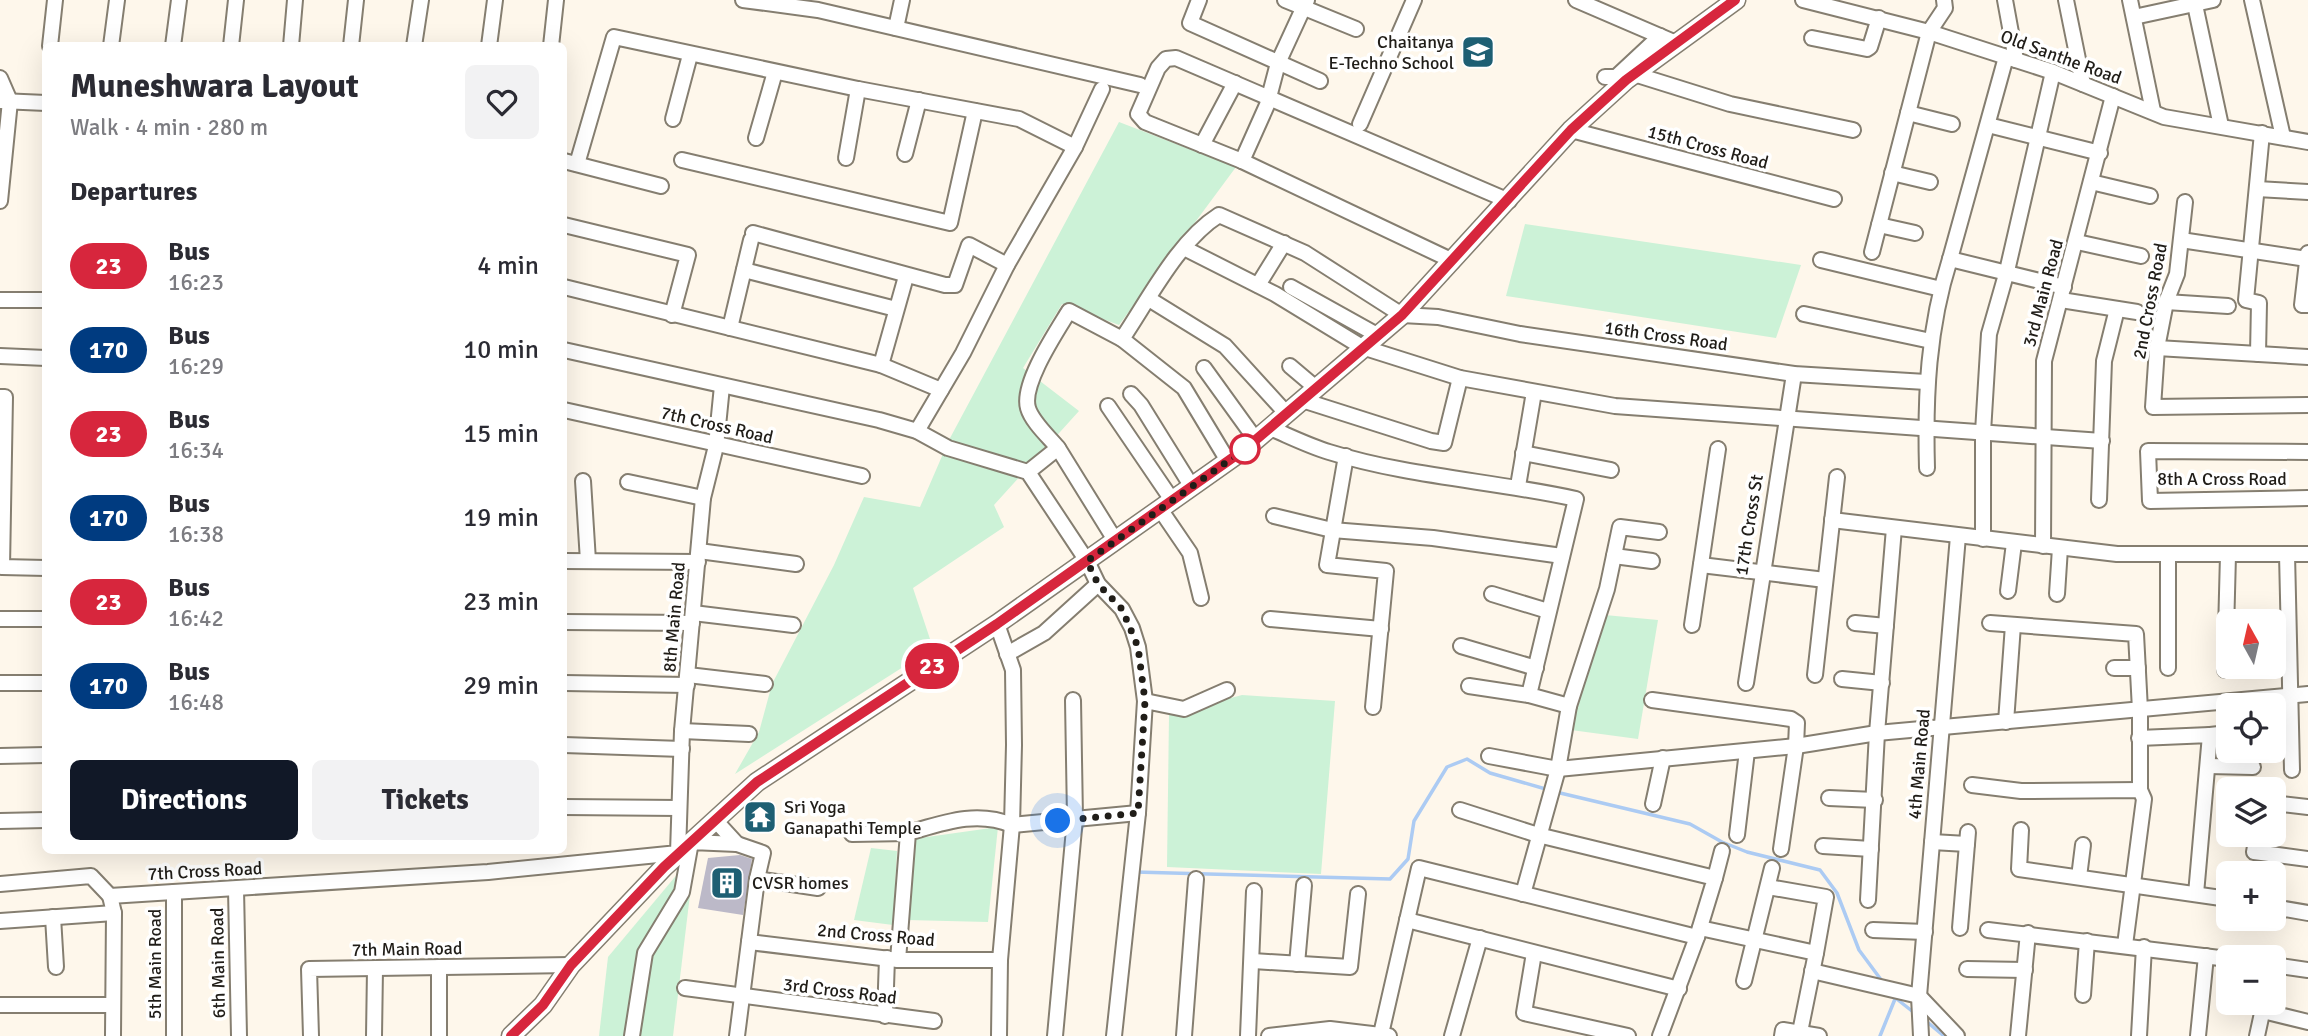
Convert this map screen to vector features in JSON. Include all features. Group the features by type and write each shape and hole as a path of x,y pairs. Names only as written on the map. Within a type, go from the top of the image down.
{"main road":[{"path":"511,1036 543,1005 571,965 684,848 757,782 997,624 1263,434 1402,315 1509,201 1571,130 1668,40 1735,0"}],"street":[{"path":"50,42 55,0"},
{"path":"112,42 117,0"},
{"path":"174,42 179,0"},
{"path":"231,42 236,0"},
{"path":"291,42 295,0"},
{"path":"351,42 356,0"},
{"path":"415,42 421,0"},
{"path":"490,42 495,0"},
{"path":"551,42 556,0"},
{"path":"743,0 820,5 896,28 1140,85"},
{"path":"896,28 902,0"},
{"path":"1199,0 1190,23 1320,81"},
{"path":"1285,0 1305,4 1356,29"},
{"path":"1360,124 1414,0"},
{"path":"1576,0 1668,40"},
{"name":"Old Santhe Road","path":"1803,0 1929,32 2053,72 2164,117 2308,142"},
{"path":"1872,252 1929,32 1945,8 1944,0"},
{"path":"1927,468 1926,382 1931,341 1941,289 1988,125 2011,59 2005,0"},
{"path":"2066,0 2083,84"},
{"path":"2130,0 2153,111"},
{"path":"2134,17 2213,0"},
{"path":"2252,0 2283,137"},
{"path":"2194,2 2221,125"},
{"path":"1242,161 1269,98 1278,63 1305,4"},
{"path":"1812,38 1867,49 1879,18"},
{"path":"661,186 570,162 614,37 690,55 1019,119 1075,147"},
{"path":"1605,77 1616,77 1668,40"},
{"path":"673,119 690,55"},
{"path":"1453,261 1242,161 1140,118 1140,108 1158,68 1166,59 1176,58 1509,201"},
{"path":"756,138 775,72"},
{"path":"1983,539 1983,432 1989,334 2040,138 2053,72"},
{"path":"1634,74 1730,104 1853,130"},
{"path":"0,78 5,101 0,201"},
{"path":"1202,145 1235,83"},
{"path":"846,158 858,89"},
{"path":"917,431 1075,147 1102,89"},
{"name":"3rd Main Road","path":"2043,546 2044,361 2113,96"},
{"path":"905,154 919,100"},
{"path":"5,101 42,103"},
{"path":"682,160 950,223 975,111"},
{"path":"1908,113 1952,124"},
{"path":"1988,125 2100,153"},
{"name":"15th Cross Road","path":"1571,130 1835,199"},
{"path":"2258,354 2259,303 2246,300 2262,134"},
{"path":"1892,173 1930,181"},
{"path":"2091,182 2150,196"},
{"path":"2257,189 2308,192"},
{"name":"2nd Cross Road","path":"2185,202 2177,274 2166,302 2157,348 2153,407 2308,405"},
{"path":"1122,339 1201,226 1219,215 1305,253 1402,315"},
{"path":"1879,225 1915,233"},
{"path":"567,226 688,256 672,315"},
{"path":"730,328 752,237 944,285 955,285 970,245 1007,265"},
{"path":"2181,240 2307,261 2302,305 2308,305"},
{"path":"2077,242 2141,256"},
{"path":"1258,285 1284,243"},
{"path":"1184,248 1258,285 1363,347 1460,378 1615,406 2102,441"},
{"path":"1950,259 2007,271 2063,294 2137,312"},
{"path":"1821,260 1941,289"},
{"path":"744,270 896,310"},
{"path":"881,365 905,280"},
{"path":"1291,287 1379,336"},
{"path":"567,288 881,365 941,390"},
{"path":"1149,299 1225,346 1286,413"},
{"path":"0,300 42,300"},
{"path":"2166,302 2228,306"},
{"path":"2099,500 2104,361 2117,309"},
{"path":"1115,540 1058,448 1029,411 1027,402 1042,355 1069,311 1122,339 1184,388 1228,461"},
{"path":"1804,314 1931,341"},
{"name":"16th Cross Road","path":"1402,315 1438,317 1520,334 1794,374 1926,382"},
{"path":"2157,348 2308,357"},
{"path":"567,351 880,420 917,431 948,447 1028,472 1087,561 1098,584 1122,609 1138,647 1145,701 1138,813 1114,1036"},
{"path":"0,356 42,358"},
{"path":"1290,366 1309,394 1430,442 1444,443 1460,378"},
{"path":"1204,368 1263,434 1430,475 1518,486 1576,499 1529,695"},
{"name":"17th Cross St","path":"1746,683 1761,572 1794,374"},
{"name":"8th Main Road","path":"632,1036 645,953 682,892 684,848 679,808 682,731 703,498 716,446 722,386"},
{"path":"1518,486 1534,393"},
{"path":"1131,394 1141,405 1192,486"},
{"path":"0,397 5,397 2,567 42,568"},
{"path":"1108,406 1166,505 1190,553 1201,598"},
{"name":"7th Cross Road","path":"567,411 862,477"},
{"path":"1028,472 1058,448"},
{"path":"1692,625 1718,449"},
{"name":"8th A Cross Road","path":"2308,452 2148,451 2150,501 2308,498"},
{"path":"1523,453 1611,470"},
{"path":"1346,456 1327,565 1387,571 1373,707"},
{"path":"1815,675 1836,477"},
{"path":"583,481 588,561"},
{"path":"628,482 703,498"},
{"path":"1274,516 1332,530 1433,538 1562,556"},
{"path":"1832,520 2060,548 2168,556 2308,554"},
{"path":"1523,894 1558,769 1569,706 1608,589 1620,527 1659,532"},
{"path":"1868,900 1877,733 1894,528"},
{"name":"4th Main Road","path":"1921,1036 1919,996 1958,536"},
{"path":"2008,591 2014,542"},
{"path":"2057,594 2060,548"},
{"path":"2287,554 2292,770"},
{"path":"2227,609 2228,555"},
{"path":"1614,556 1652,561"},
{"path":"2168,556 2168,668"},
{"path":"567,561 699,557 796,564"},
{"path":"1701,565 1825,580"},
{"path":"1007,654 1044,633 1098,584"},
{"path":"1492,594 1548,611"},
{"path":"567,622 692,618 793,625"},
{"path":"0,619 42,619"},
{"path":"1270,619 1381,629"},
{"path":"1855,623 1886,626"},
{"path":"1990,623 2136,634 2140,790 2144,799 2125,945"},
{"path":"997,624 1013,670 1012,825 1000,960 999,1036"},
{"path":"2006,722 2013,625"},
{"path":"1461,646 1536,668"},
{"path":"2114,667 2138,668"},
{"path":"1842,679 1882,683"},
{"path":"567,683 687,680 765,684"},
{"path":"0,683 42,683"},
{"path":"1469,686 1529,695 1569,706"},
{"path":"1145,701 1184,709 1227,691"},
{"path":"1489,756 1558,769 1797,746 1877,733 2308,694"},
{"path":"1055,1036 1075,818 1073,700"},
{"path":"1652,700 1791,719 1797,723 1797,746 1781,849"},
{"path":"682,731 750,734"},
{"path":"2139,738 2216,734"},
{"path":"2196,894 2210,735"},
{"path":"567,745 682,749"},
{"path":"1737,835 1746,751"},
{"path":"0,756 42,755"},
{"path":"1653,804 1662,758"},
{"path":"2208,766 2253,766"},
{"path":"1972,785 2021,791 2140,790"},
{"path":"1829,798 1875,800"},
{"path":"2286,804 2308,807"},
{"path":"567,807 679,808"},
{"path":"1460,810 1538,835 1715,878"},
{"path":"852,834 908,833 963,817 995,818 1012,825 1138,813"},
{"path":"0,821 42,820"},
{"path":"715,820 737,844 763,853 757,879 737,1036"},
{"path":"2021,830 2019,869 2216,897"},
{"path":"885,1016 908,833"},
{"path":"1932,842 1967,838 1960,928"},
{"name":"7th Cross Road","path":"110,896 488,872 737,844"},
{"path":"2079,877 2083,845"},
{"path":"1823,846 1871,849"},
{"path":"2255,847 2254,852 2308,859"},
{"path":"1660,1036 1679,989 1722,851"},
{"path":"1269,1036 1330,1029 1386,1035 1419,868 1698,932 1755,940 1816,953"},
{"path":"1744,981 1772,868"},
{"path":"0,884 91,876 110,896 114,913 113,1036"},
{"path":"757,879 818,888"},
{"path":"1184,1036 1196,879"},
{"path":"1297,964 1304,884"},
{"path":"1768,887 1826,897 1800,1032"},
{"name":"6th Main Road","path":"236,889 239,1036"},
{"path":"1248,1036 1254,891"},
{"name":"5th Main Road","path":"174,892 174,1036"},
{"path":"1253,961 1350,967 1358,894"},
{"path":"2286,909 2308,913"},
{"path":"0,922 114,913"},
{"path":"52,917 56,967"},
{"path":"1407,920 1679,989"},
{"path":"1873,930 1925,932"},
{"path":"1988,930 2216,957"},
{"path":"2018,1036 2028,933"},
{"path":"1452,1036 1480,938"},
{"path":"2083,995 2087,941"},
{"name":"2nd Cross Road","path":"749,942 892,959 1000,960"},
{"path":"2139,1036 2144,947"},
{"path":"1534,953 1524,1013 1628,1036"},
{"path":"2198,1036 2206,956"},
{"name":"7th Main Road","path":"311,1036 309,969 571,965"},
{"path":"439,967 439,1036"},
{"path":"2286,967 2308,970"},
{"path":"374,1036 375,969"},
{"path":"1967,969 2025,970"},
{"path":"1812,971 1919,996 1957,1036"},
{"name":"3rd Cross Road","path":"685,988 742,998 934,1021"},
{"path":"0,1005 114,1004"},
{"path":"2286,1014 2308,1022"},
{"path":"2258,1036 2262,1015"},
{"path":"1783,1036 1783,1030 1819,1036"}],"green space":[{"path":"1119,122 1236,167 1119,325 1062,304 1023,368 1079,411 994,505 1004,527 913,588 933,648 735,774 759,732 772,684 834,565 864,497 920,507 949,440"},
{"path":"1525,224 1801,265 1776,338 1506,296"},
{"path":"1605,615 1658,620 1638,739 1571,730"},
{"path":"1242,695 1335,701 1321,874 1167,867 1169,715"},
{"path":"998,827 988,922 907,920 913,839"},
{"path":"871,848 897,851 893,925 854,920"},
{"path":"695,853 673,1036 599,1036 608,957"}],"building":[{"name":"CVSR homes","path":"740,855 752,859 743,915 698,908 708,858"}],"waterway":[{"path":"1135,872 1390,879 1408,859 1414,821 1447,767 1467,759 1490,773 1549,790"},
{"path":"1556,792 1690,824 1747,852 1820,870 1837,893 1859,950 1882,981"},
{"path":"1893,996 1917,1015"},
{"path":"1880,1036 1895,999"},
{"path":"1926,1021 1944,1036"}],"bus line":[{"name":"23","path":"511,1036 543,1005 571,965 664,867 757,782 997,624 1245,449 1402,315 1512,198 1571,130 1626,80 1735,0"}],"place":[{"name":"Chaitanya E-Techno School","path":"1478,52"},
{"name":"Sri Yoga Ganapathi Temple","path":"760,817"},
{"name":"CVSR homes","path":"727,883"}],"route":[{"path":"1058,821 1138,813 1145,701 1138,647 1122,609 1098,584 1087,561 1245,449"}]}
